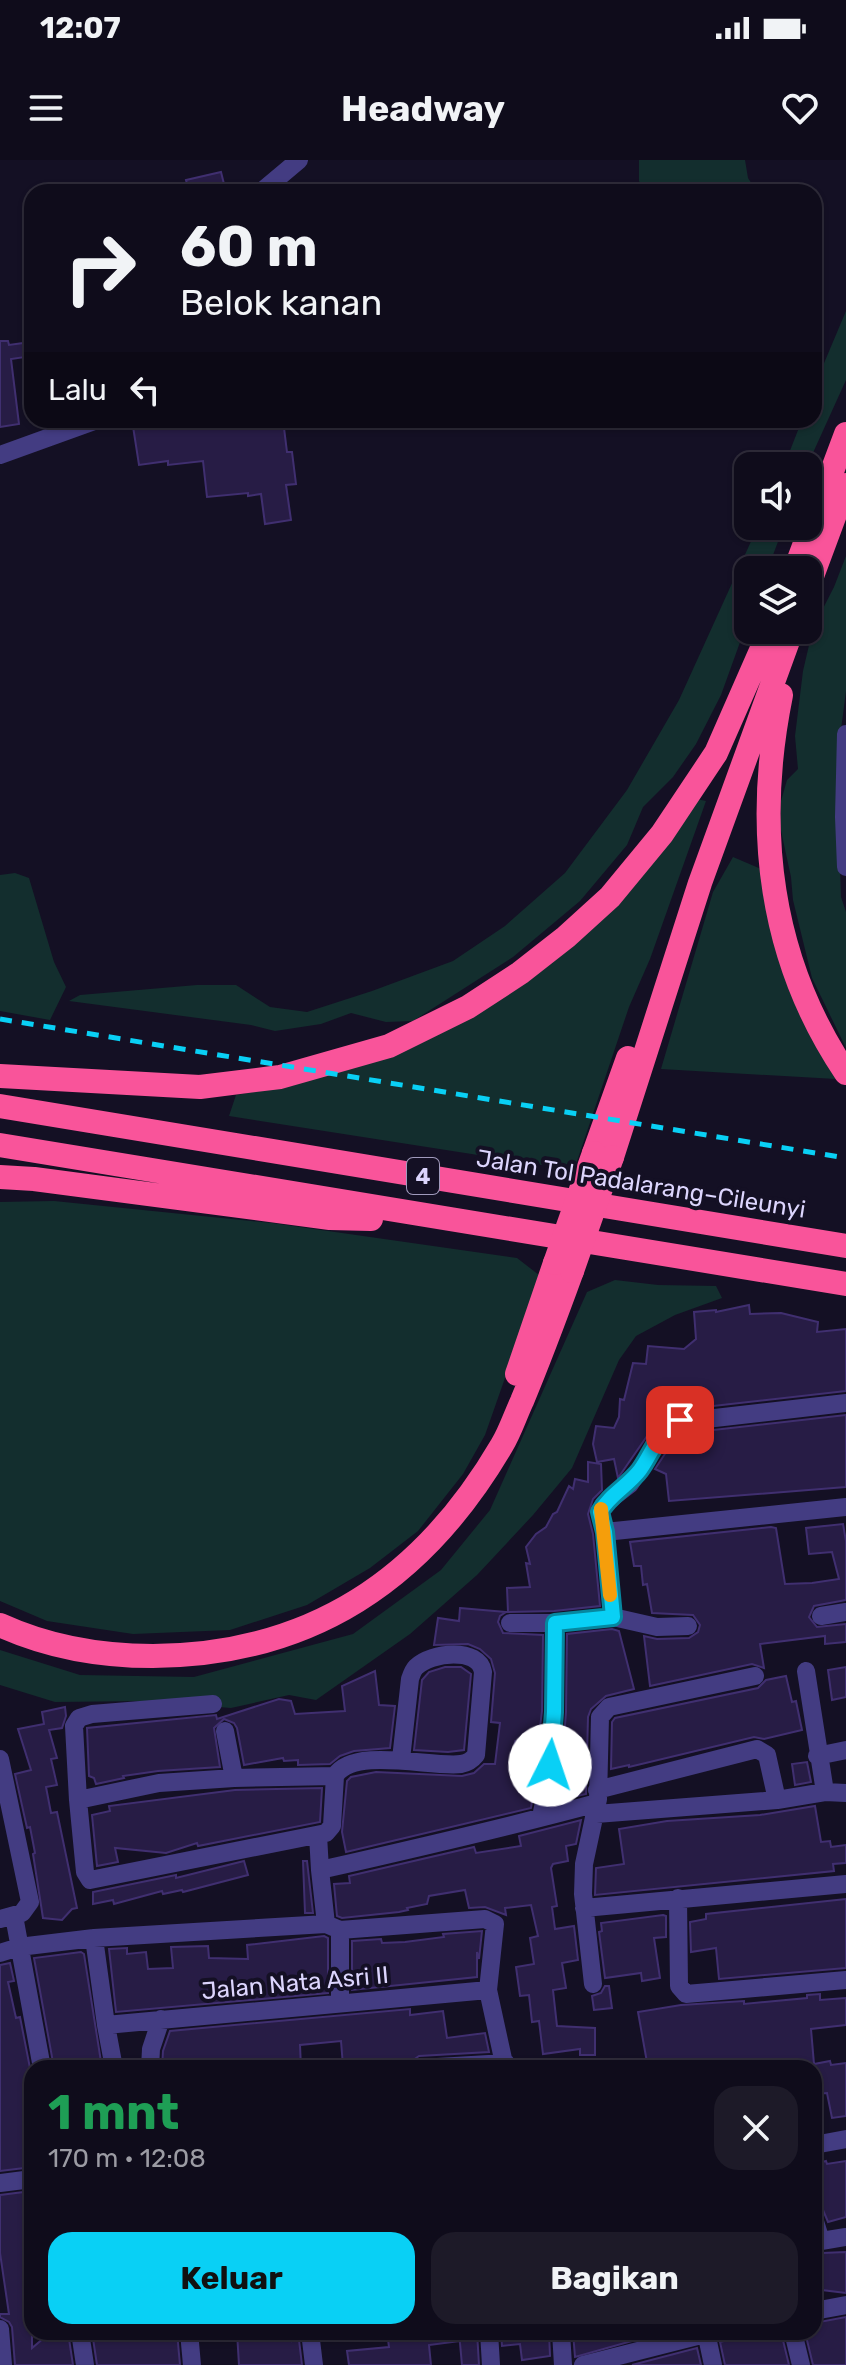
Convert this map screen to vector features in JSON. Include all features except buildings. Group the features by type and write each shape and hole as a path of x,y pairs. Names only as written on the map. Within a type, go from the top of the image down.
{"highway":[{"path":"800,556 846,434"},
{"path":"820,556 846,485"},
{"path":"0,1076 200,1087 280,1077 389,1046 468,1007 520,973 566,937 610,897 662,834 716,753 766,644"},
{"path":"603,1155 768,644"},
{"path":"0,1614 54,1633 97,1643 167,1647 253,1635 308,1615 352,1593 381,1573 413,1546 457,1492 486,1450 564,1267 788,644"},
{"path":"790,644 773,734 768,781 771,872 786,945 805,999 823,1038 846,1073"},
{"name":"Jalan Tol Padalarang–Cileunyi","path":"0,1106 846,1246"},
{"name":"4","path":"0,1145 846,1284"},
{"path":"0,1177 330,1218 445,1219"},
{"path":"0,1625 81,1651 122,1656 192,1656 247,1647 297,1632 364,1598 431,1541 470,1495 503,1443 537,1365 564,1267"}],"street":[{"path":"270,184 299,160"},
{"path":"0,455 75,428"},
{"path":"846,734 846,867"},
{"path":"613,1617 605,1532 600,1512 604,1504 630,1484 671,1423 846,1403"},
{"path":"605,1532 846,1507"},
{"path":"821,1616 846,1612"},
{"path":"510,1623 555,1623 613,1617 657,1627 688,1626"},
{"path":"541,1817 549,1778 554,1712 555,1623"},
{"path":"213,1704 92,1714 79,1718 74,1726 78,1800 88,1878 93,1881 326,1833 332,1826 335,1776 344,1766 401,1759 464,1764 476,1755 483,1672 482,1663 477,1658 462,1655 438,1657 416,1667 410,1679 401,1759"},
{"path":"806,1671 825,1792"},
{"path":"593,1984 584,1908 584,1864 597,1802 600,1717 609,1707 755,1676"},
{"path":"225,1731 234,1778"},
{"path":"320,1870 462,1835 506,1828 597,1802 757,1749 767,1755 777,1800"},
{"path":"817,1756 846,1750"},
{"path":"0,1759 30,1902 28,1908 7,1918 19,1947 40,2060"},
{"path":"78,1800 159,1783 335,1776"},
{"path":"597,1802 777,1800 825,1792 846,1793"},
{"path":"318,1835 320,1870 333,1927 340,2002"},
{"path":"584,1908 846,1884"},
{"path":"678,1898 679,1986 686,1994 846,1980"},
{"path":"0,1953 19,1947 94,1938 491,1921 497,1929 488,1990 504,2060"},
{"path":"94,1938 113,2060"},
{"name":"Jalan Nata Asri II","path":"106,2025 488,1990"},
{"path":"150,2060 161,2019"},
{"path":"822,2144 846,2139"},
{"path":"0,2183 24,2180"},
{"path":"822,2241 846,2237"},
{"path":"822,2310 846,2305"},
{"path":"0,2329 3,2365"},
{"path":"81,2340 85,2365"},
{"path":"190,2340 192,2365"},
{"path":"311,2340 314,2365"},
{"path":"489,2340 491,2365"},
{"path":"561,2340 563,2365"},
{"path":"583,2365 678,2340"},
{"path":"709,2340 713,2365"},
{"path":"795,2340 801,2365"}],"green space":[{"path":"639,160 745,160 752,184 641,184"},
{"path":"846,311 846,380 813,452 789,452 799,428 822,428 822,368"},
{"path":"752,540 779,540 773,556 744,556"},
{"path":"846,556 846,691 840,737 838,810 841,897 846,912 846,1048 812,978 793,900 780,826 781,801 787,780 798,769 795,736 803,671 809,644 822,644 822,610"},
{"path":"734,579 734,644 739,644 721,695 696,744 673,777 643,807 627,845 580,901 513,957 413,1021 386,1022 351,1013 321,1024 275,1031 251,1025 69,1001 80,995 197,985 236,985 270,1007 307,1012 453,961 505,926 565,873 627,790 679,700"},
{"path":"696,799 706,801 650,959 629,1007 574,1170 229,1116 236,1095 295,1085 516,988"},
{"path":"733,857 766,871 836,1079 661,1069 713,892"},
{"path":"15,873 29,878 54,962 66,987 50,1020 0,1011 0,875"},
{"path":"54,1201 272,1223 517,1258 539,1275 485,1435 463,1474 418,1531 370,1568 307,1605 230,1630 133,1634 47,1621 0,1601 0,1202"},
{"path":"615,1280 658,1285 716,1286 722,1298 675,1315 636,1336 619,1360 572,1468 533,1515 477,1575 410,1634 316,1700 289,1695 231,1708 147,1701 55,1702 0,1685 0,1650 80,1675 194,1677 353,1634 441,1570 490,1510 587,1292"}],"railway":[{"path":"0,1019 846,1158"}],"slow traffic":[{"path":"601,1509 610,1595"}],"route":[{"path":"550,1765 555,1623 613,1617 605,1532 600,1512 604,1504 630,1484 652,1454 665,1429 680,1420"}]}
